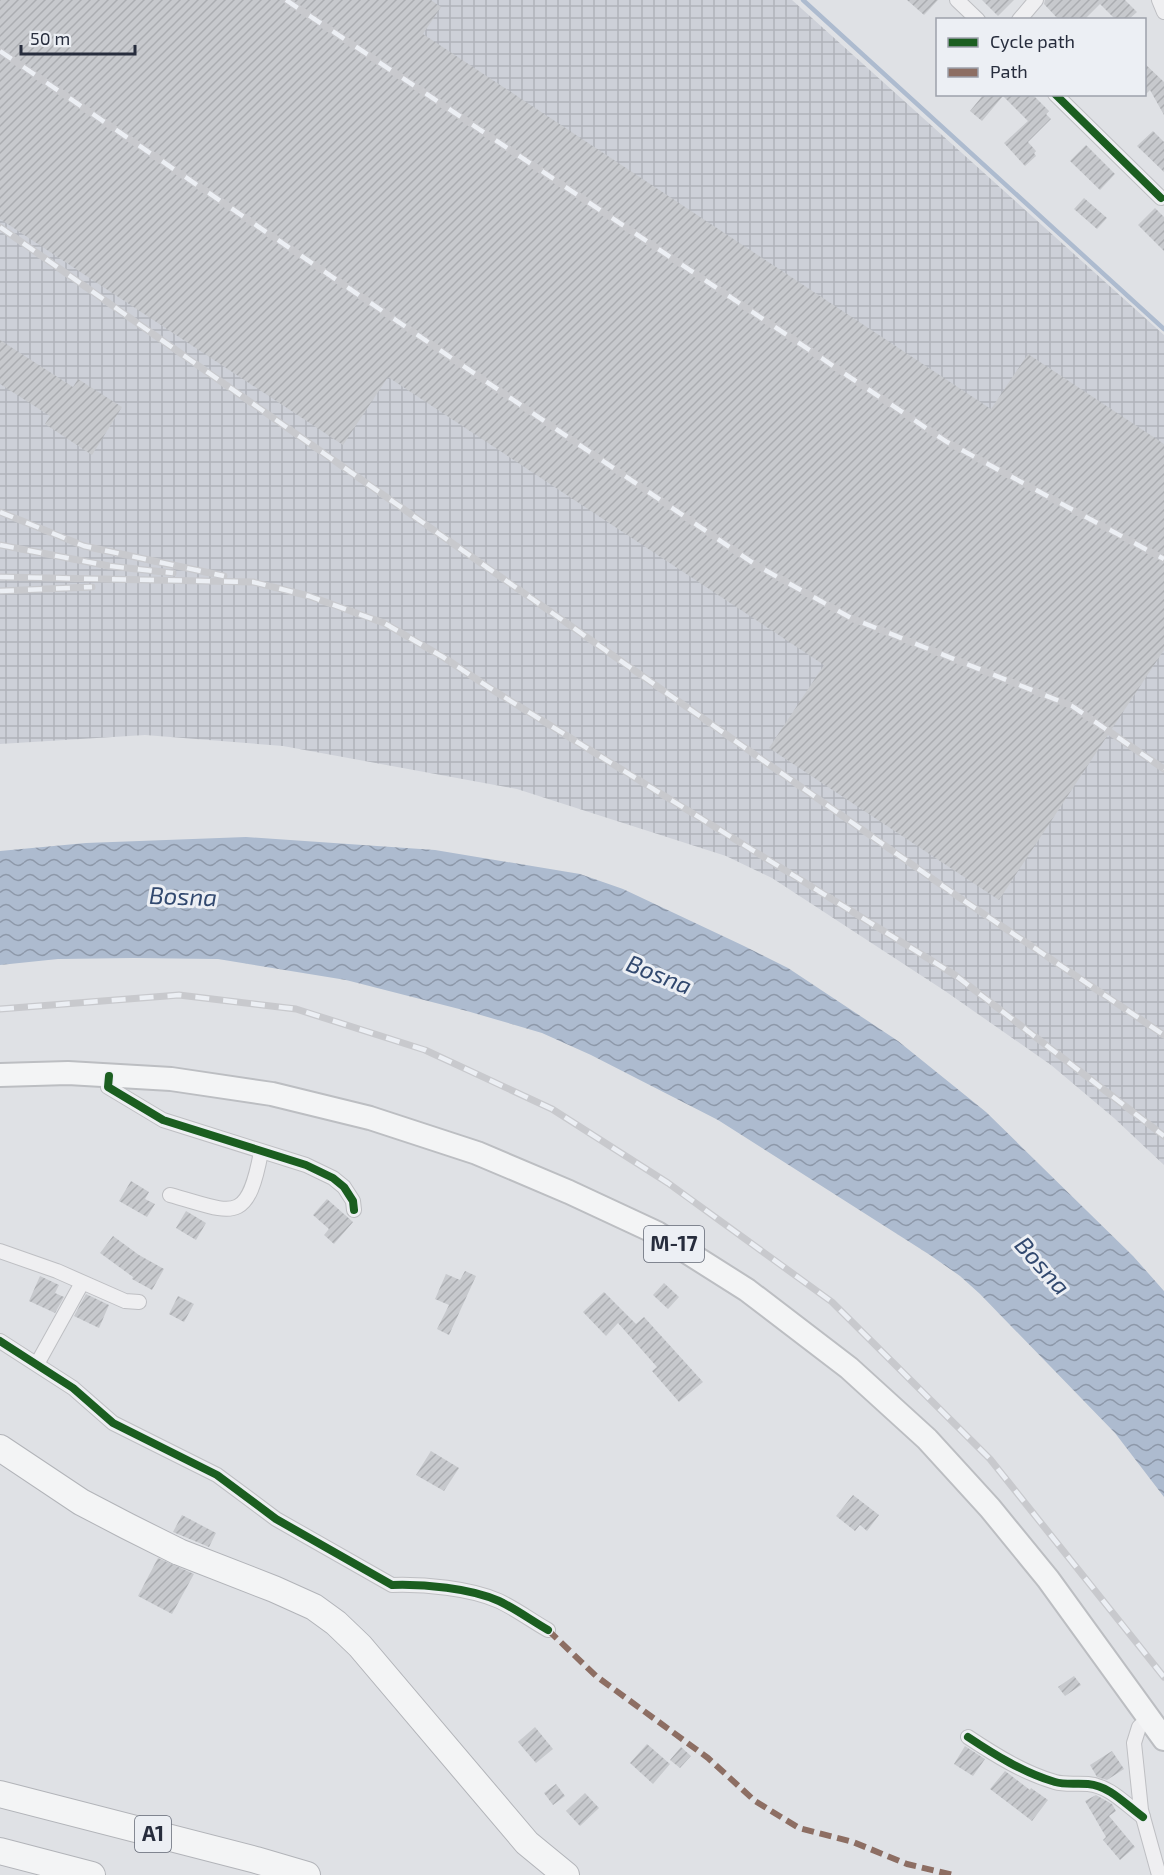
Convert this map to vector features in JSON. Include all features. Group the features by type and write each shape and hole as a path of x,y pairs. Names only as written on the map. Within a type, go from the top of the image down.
{"highway":[{"path":"0,1448 90,1507 179,1552 314,1607 336,1623 360,1646 527,1843 566,1875"},
{"name":"A1","path":"0,1794 307,1875"},
{"path":"0,1851 92,1875"}],"main road":[{"name":"M-17","path":"0,1075 68,1073 171,1079 272,1094 370,1118 477,1153 657,1233 747,1290 849,1368 927,1439 990,1508 1048,1579 1164,1739"}],"street":[{"path":"957,0 976,18"},
{"path":"1021,18 1036,0"},
{"path":"1160,0 1164,12"},
{"path":"1057,96 1161,198"},
{"path":"109,1076 108,1087 163,1120 306,1165 333,1178 344,1187 353,1201 354,1210"},
{"path":"170,1196 227,1211 237,1208 252,1191 261,1152"},
{"path":"0,1251 57,1271 125,1301 139,1302"},
{"path":"37,1364 82,1283"},
{"path":"0,1341 73,1388 113,1424 217,1475 276,1519 392,1585 455,1589 498,1601 548,1630"},
{"path":"1148,1719 1139,1727 1134,1743 1143,1817 1159,1875"},
{"path":"968,1737 1001,1759 1057,1783 1100,1786 1113,1793 1143,1817"}],"shaded area":[{"path":"0,0 792,0 1164,335 1164,1165 1114,1118 1051,1065 945,991 772,878 726,856 517,789 283,746 145,735 0,744"}],"water":[{"name":"Bosna","path":"246,837 435,850 580,874 623,889 788,968 898,1041 986,1112 1133,1256 1164,1291 1164,1497 1115,1433 960,1276 718,1120 591,1055 542,1033 467,1011 346,980 218,959 58,959 0,965 0,851 86,843"}],"building":[{"path":"0,0 431,0 441,7 423,34 991,409 1028,354 1164,444 1164,650 999,900 769,748 824,665 388,377 343,445 0,219"},
{"path":"907,0 938,0 924,15"},
{"path":"982,0 1014,0 998,16"},
{"path":"1045,0 1125,0 1137,12 1130,18 1114,18 1100,4 1086,18 1057,18 1044,4"},
{"path":"1146,65 1164,82 1164,115 1150,90 1146,94"},
{"path":"982,96 1003,96 982,121 970,111"},
{"path":"1003,96 1034,96 1049,111 1046,114 1051,119 1028,142 1036,151 1034,153 1036,156 1025,166 1004,143 1028,121"},
{"path":"1153,131 1164,142 1164,172 1137,146"},
{"path":"1086,145 1115,174 1100,190 1070,161"},
{"path":"1084,198 1107,218 1097,229 1074,209"},
{"path":"1155,208 1164,217 1164,251 1138,225"},
{"path":"0,340 73,387 78,379 122,407 92,455 45,424 50,416 0,384"},
{"path":"131,1181 149,1192 145,1199 155,1204 147,1217 119,1201"},
{"path":"327,1199 353,1222 334,1244 324,1235 329,1229 313,1215"},
{"path":"186,1211 206,1223 196,1240 176,1228"},
{"path":"113,1236 139,1255 164,1269 152,1290 132,1279 133,1277 100,1253"},
{"path":"465,1271 476,1276 449,1335 437,1329 449,1305 435,1299 446,1274 460,1280"},
{"path":"40,1276 59,1285 55,1293 64,1297 55,1313 29,1301"},
{"path":"664,1283 679,1297 668,1309 653,1295"},
{"path":"604,1292 636,1324 644,1317 703,1382 679,1402 652,1371 657,1367 618,1323 606,1336 583,1312"},
{"path":"86,1294 109,1305 99,1328 74,1316"},
{"path":"178,1296 194,1304 184,1322 169,1314"},
{"path":"431,1451 459,1468 444,1491 416,1475"},
{"path":"853,1495 879,1515 867,1531 860,1525 855,1531 836,1516"},
{"path":"182,1515 216,1533 209,1547 173,1532"},
{"path":"158,1558 194,1574 172,1614 138,1596"},
{"path":"1074,1676 1081,1685 1065,1696 1058,1687"},
{"path":"535,1727 553,1749 536,1763 518,1742"},
{"path":"647,1744 670,1764 653,1784 630,1763"},
{"path":"965,1746 985,1759 973,1776 954,1764"},
{"path":"681,1747 691,1756 680,1768 670,1760"},
{"path":"1112,1751 1124,1769 1107,1780 1097,1777 1090,1765"},
{"path":"1005,1771 1048,1800 1032,1821 990,1789"},
{"path":"556,1784 565,1796 553,1805 544,1793"},
{"path":"585,1793 599,1808 580,1826 566,1811"},
{"path":"1096,1795 1112,1804 1116,1811 1109,1816 1135,1847 1120,1860 1103,1840 1106,1837 1085,1801"}],"waterway":[{"path":"803,0 1164,329"}],"railway":[{"path":"286,0 947,442 1164,559"},
{"path":"0,51 756,565 851,618 1072,706 1164,769"},
{"path":"0,227 960,898 1164,1035"},
{"path":"0,512 84,546 224,576"},
{"path":"0,545 109,566 173,573"},
{"path":"0,577 253,582 309,596 384,623 443,657 955,975 1164,1136"},
{"path":"0,591 92,587"},
{"path":"0,1009 179,995 296,1009 425,1050 552,1109 668,1183 832,1302 990,1459 1164,1677"}],"marked path":[{"path":"548,1630 596,1676 708,1758 755,1801 799,1828 853,1842 907,1864 953,1875"}],"cycle path":[{"path":"1057,96 1161,198"},
{"path":"109,1076 108,1087 163,1120 306,1165 333,1178 344,1187 353,1201 354,1210"},
{"path":"0,1341 73,1388 113,1423 217,1475 276,1519 392,1585 418,1585 475,1593 505,1604 548,1630"},
{"path":"968,1737 1032,1774 1059,1783 1088,1784 1103,1788 1143,1817"}]}
